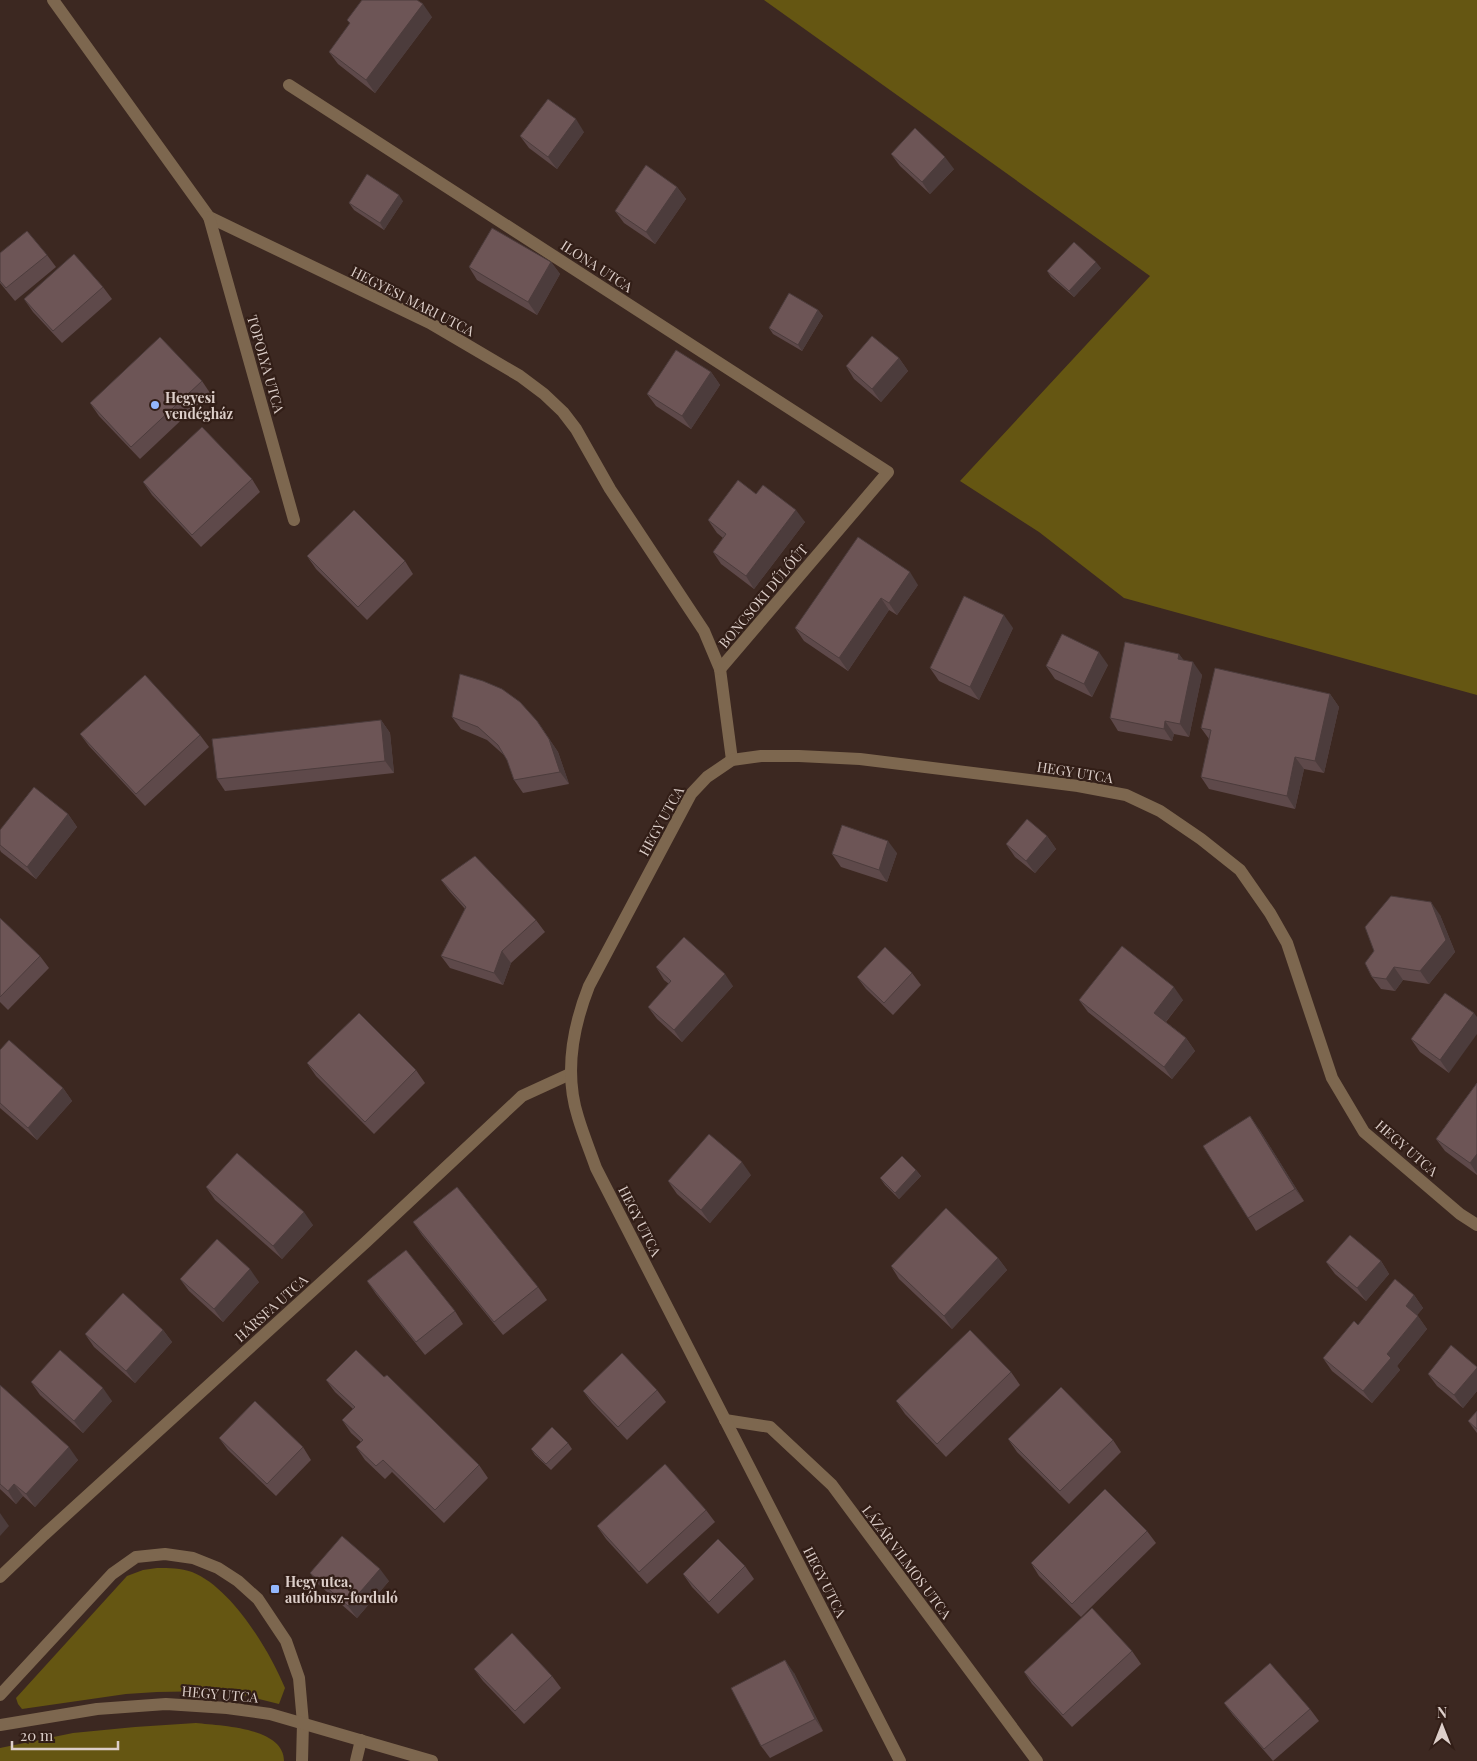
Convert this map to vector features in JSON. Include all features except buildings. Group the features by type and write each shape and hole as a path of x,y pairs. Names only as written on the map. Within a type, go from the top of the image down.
{"street":[{"name":"HEGYESI MARI UTCA","path":"53,0 209,217 430,323 520,376 544,394 563,412 576,429 610,489 704,631 720,669"},
{"name":"ILONA UTCA","path":"289,86 888,472"},
{"name":"TOPOLYA UTCA","path":"209,217 294,520"},
{"name":"BONCSOKI DŰLŐÚT","path":"732,760 720,669 888,472"},
{"name":"HEGY UTCA","path":"900,1761 596,1168 577,1115 570,1074 574,1034 579,1012 589,986 691,794 707,777 732,760 761,756 860,758 1078,786 1126,795 1160,811 1201,839 1240,870 1270,913 1288,943 1332,1078 1364,1132 1460,1214 1477,1225"},
{"name":"HÁRSFA UTCA","path":"0,1577 366,1242 522,1096 570,1074"},
{"name":"LÁZÁR VILMOS UTCA","path":"725,1420 770,1427 832,1485 1037,1761"},
{"path":"0,1695 112,1574 136,1557 165,1554 193,1558 218,1568 238,1580 258,1599 286,1641 300,1678 304,1723 302,1761"},
{"name":"HEGY UTCA","path":"0,1725 97,1710 166,1704 227,1708 270,1714 432,1761"},
{"path":"356,1761 361,1740"}],"shaded area":[{"path":"764,0 1477,0 1477,695 1124,598 1039,532 960,481 1150,276"},
{"path":"157,1568 179,1569 192,1572 207,1580 235,1606 259,1639 285,1688 279,1704 239,1694 214,1691 157,1692 126,1694 22,1709 16,1698 127,1576 143,1570"},
{"path":"196,1723 235,1727 263,1735 274,1741 281,1750 284,1761 0,1761 0,1748 73,1733"}],"place":[{"name":"Hegyesi vendégház","path":"155,405"},
{"name":"Hegy utca, autóbusz-forduló","path":"275,1589"}]}
